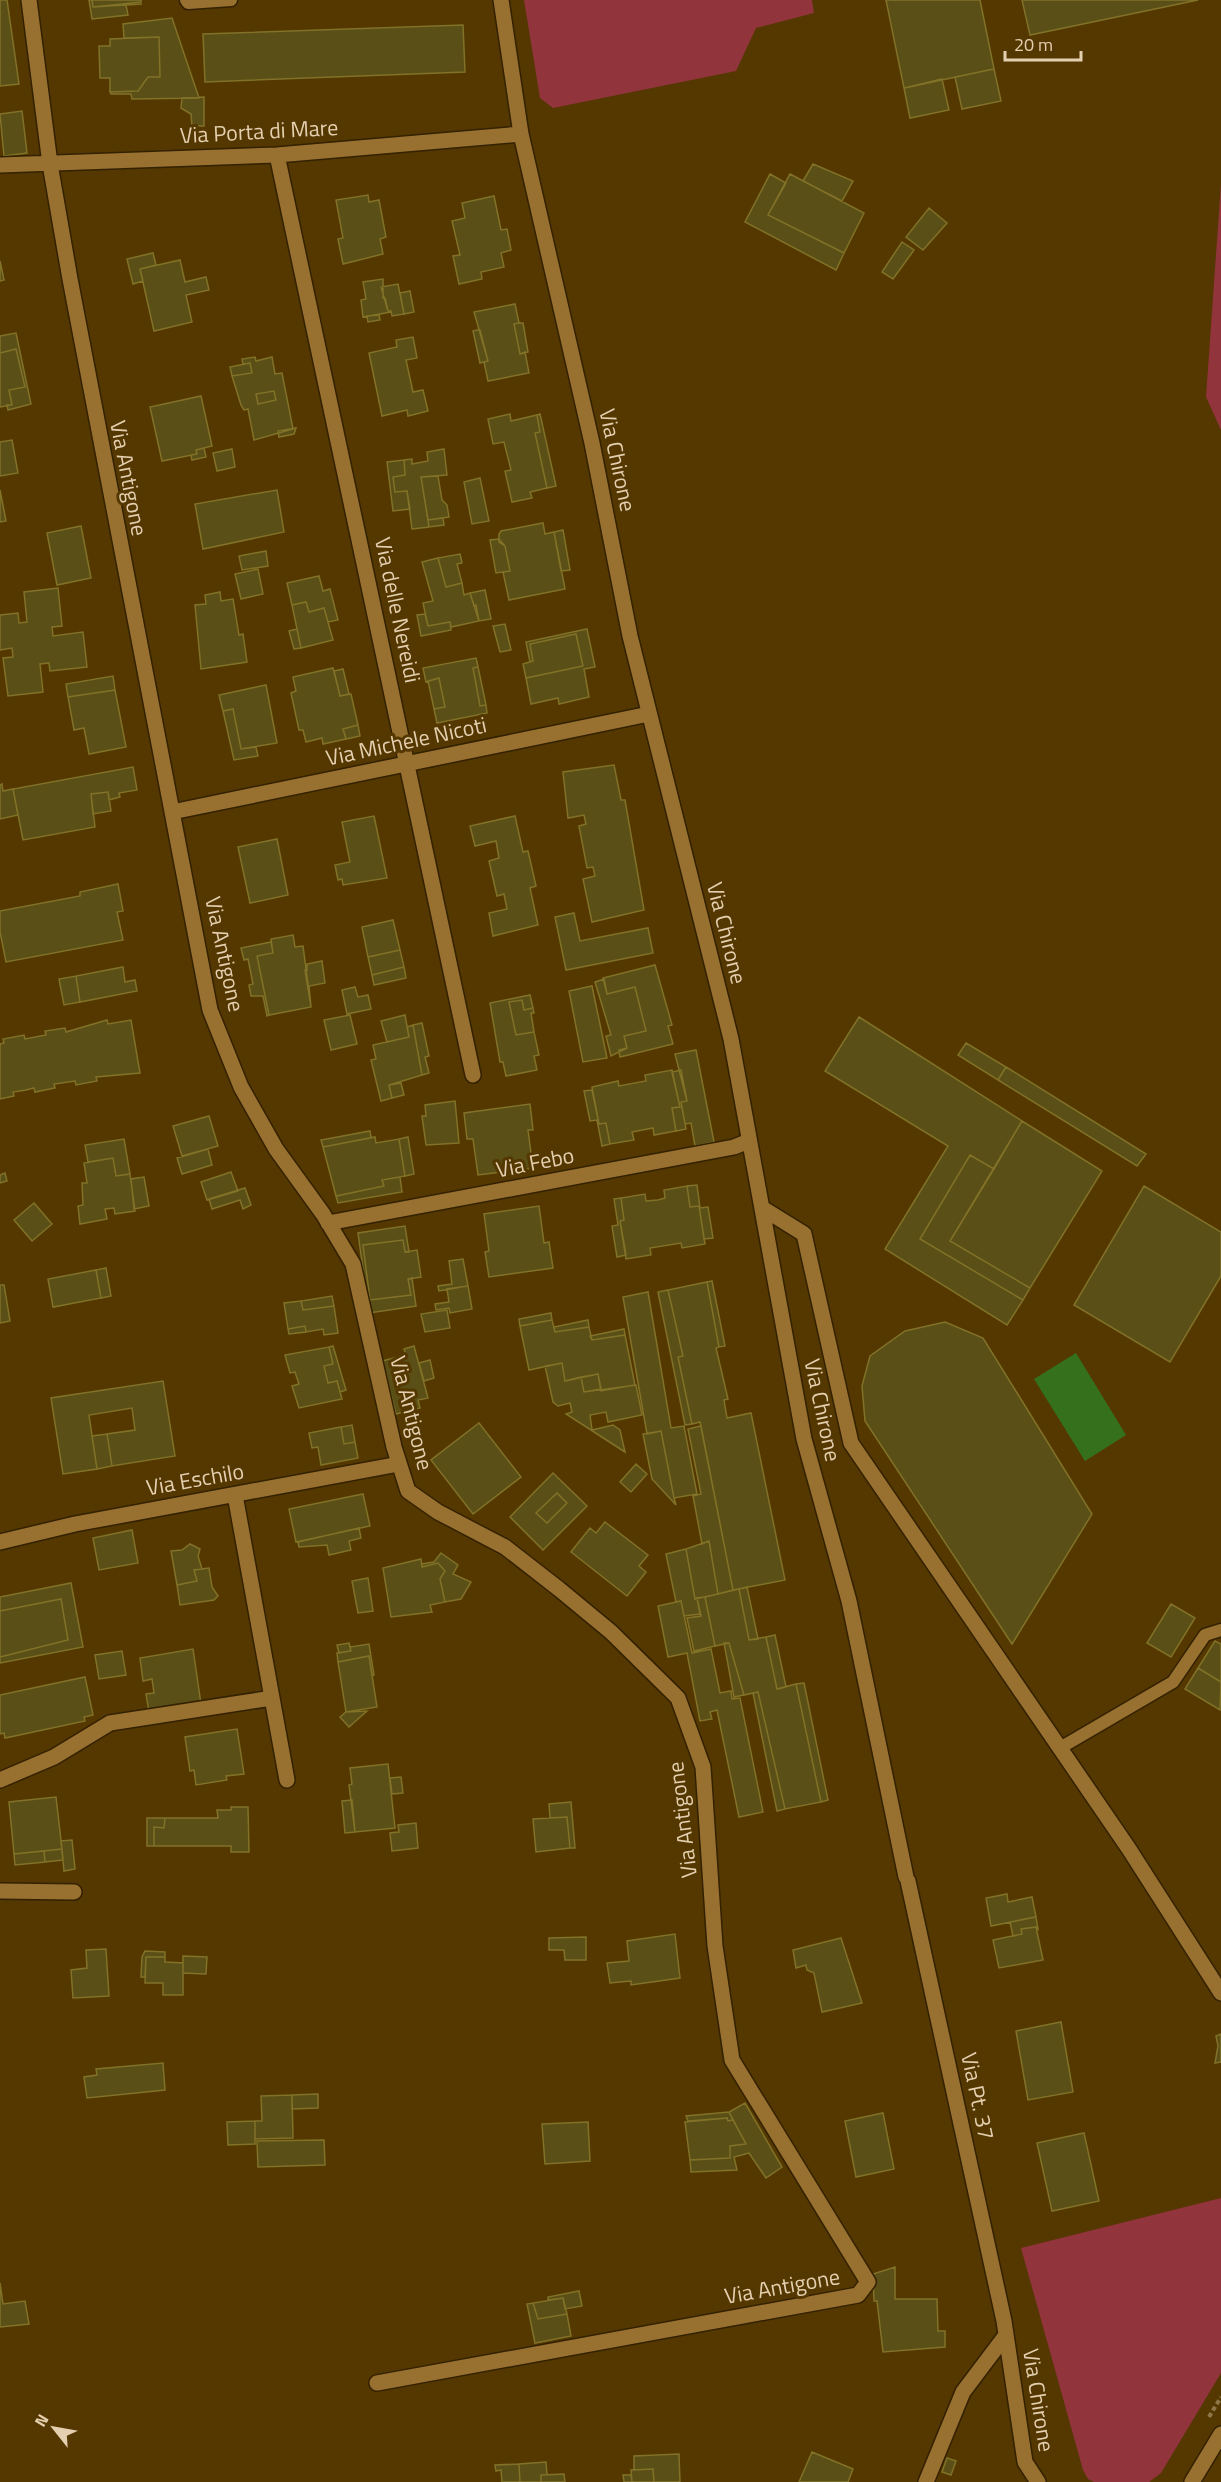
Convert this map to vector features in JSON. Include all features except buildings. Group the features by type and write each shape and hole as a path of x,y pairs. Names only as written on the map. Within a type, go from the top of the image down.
{"street":[{"name":"Via Antigone","path":"29,0 50,164 114,520 210,1010 241,1087 276,1149 328,1223 353,1264 399,1464 408,1491 438,1512 505,1547 611,1632 678,1698 703,1767 715,1946 732,2060 868,2282 858,2295 377,2383"},
{"name":"Via Chirone","path":"501,0 521,134 592,443 630,636 731,1039 804,1439 849,1601 907,1879"},
{"name":"Via Porta di Mare","path":"0,165 277,155 521,134"},
{"name":"Via delle Nereidi","path":"277,155 473,1076"},
{"name":"Via Michele Nicoti","path":"172,812 650,714"},
{"name":"Via Febo","path":"328,1223 723,1150 749,1141"},
{"path":"762,1208 804,1234 851,1443 1129,1849 1221,1993"},
{"name":"Via Eschilo","path":"0,1542 75,1524 399,1464"},
{"path":"235,1495 287,1780"},
{"path":"0,1780 54,1757 110,1723 272,1698"},
{"name":"Via Pt. 37","path":"907,1879 1005,2328"},
{"path":"0,1891 74,1892"},
{"name":"Via Chirone","path":"1005,2328 1025,2462 1038,2482"},
{"path":"926,2482 963,2392 1005,2328"},
{"path":"1192,2482 1221,2434"}],"lane":[{"path":"186,0 188,3 231,0"},
{"path":"1060,1748 1173,1682 1205,1635 1221,1630"}],"shaded area":[{"path":"524,0 812,0 814,13 756,28 736,71 553,108 540,98"},
{"path":"1221,183 1221,430 1206,397"},
{"path":"1076,1353 1126,1435 1085,1461 1034,1379"},
{"path":"1221,2198 1221,2373 1161,2473 1149,2482 1094,2482 1088,2479 1083,2470 1021,2248"}]}
